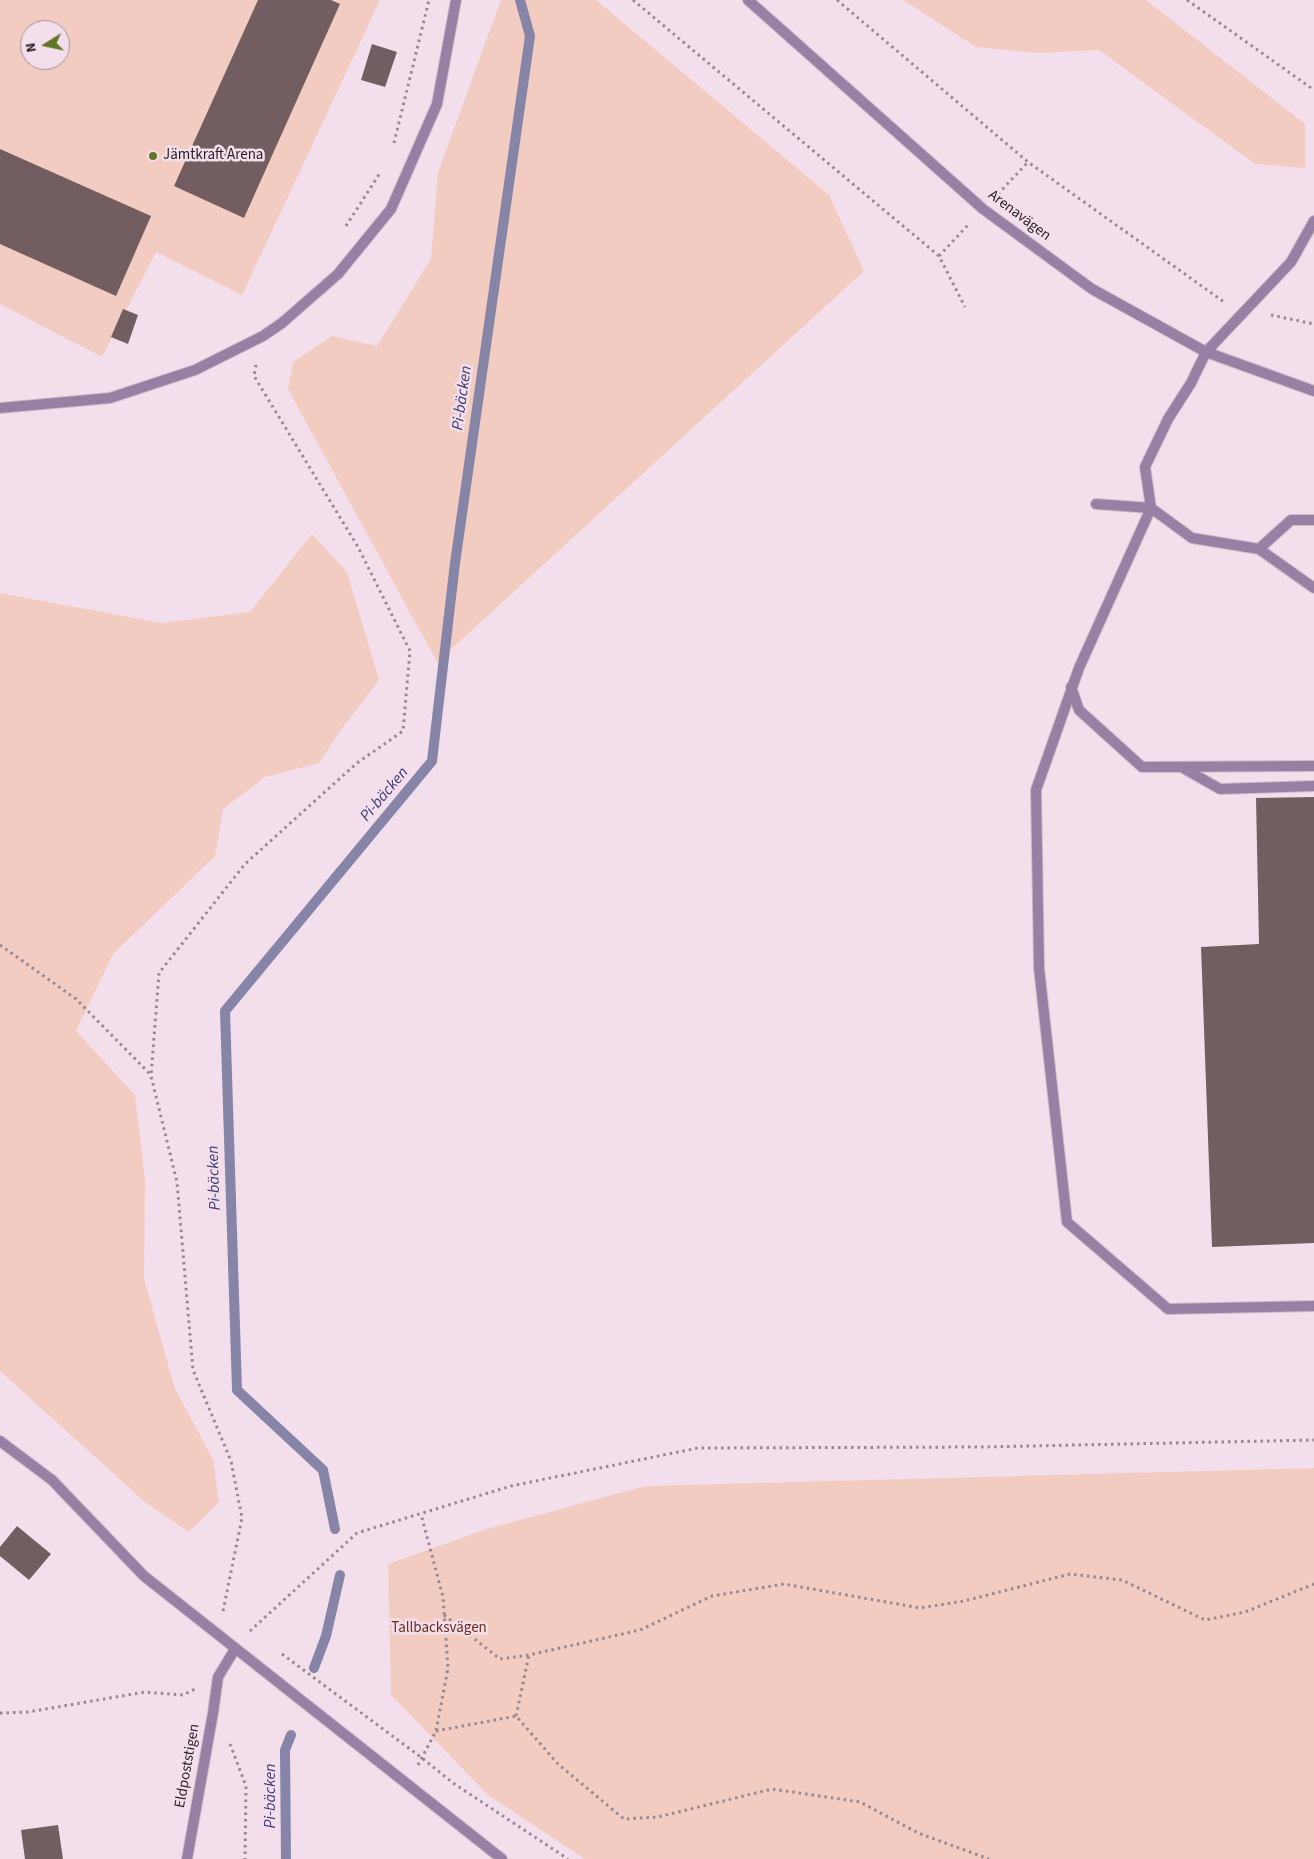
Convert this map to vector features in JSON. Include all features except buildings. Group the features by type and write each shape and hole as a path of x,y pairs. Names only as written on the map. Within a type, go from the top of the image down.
{"street":[{"path":"0,408 110,398 195,370 263,336 282,323 338,274 391,209 437,104 456,0"},
{"name":"Arenavägen","path":"748,0 983,210 1092,289 1206,352 1314,391"},
{"path":"1314,221 1291,262 1206,352 1191,383 1168,419 1145,467 1152,508 1071,688 1036,790 1039,968 1066,1222 1168,1309 1314,1306"},
{"path":"1096,504 1152,508 1192,538 1259,549 1314,588"},
{"path":"1259,549 1291,520 1314,520"},
{"path":"1071,688 1079,710 1142,767 1314,766"},
{"path":"1181,767 1220,789 1314,786"},
{"path":"0,1441 52,1480 144,1576 502,1859"},
{"path":"218,1677 235,1648"},
{"name":"Eldpoststigen","path":"187,1859 218,1677"}],"path":[{"path":"392,149 429,0"},
{"path":"633,0 938,256 965,307"},
{"path":"837,0 1028,162 1228,305 1314,324"},
{"path":"1187,0 1314,90"},
{"path":"343,230 385,166"},
{"path":"221,1618 242,1518 231,1461 193,1370 177,1182 152,1076 159,973 245,864 357,763 403,731 410,651 358,547 254,376 263,336"},
{"path":"0,945 76,999 152,1076"},
{"path":"235,1648 250,1631 357,1533 511,1486 698,1448 983,1447 1314,1440"},
{"path":"408,1785 436,1731 448,1668 443,1597 421,1514"},
{"path":"444,1615 500,1659 529,1655 640,1630 712,1596 784,1584 920,1608 964,1601 1070,1574 1122,1580 1205,1620 1245,1612 1314,1584"},
{"path":"243,1627 258,1636"},
{"path":"282,1654 453,1783 568,1859"},
{"path":"516,1716 529,1655"},
{"path":"0,1713 28,1712 145,1692 183,1695 218,1677"},
{"path":"213,1713 231,1746 246,1786 244,1859"},
{"path":"436,1731 516,1716"},
{"path":"516,1716 558,1764 624,1818 658,1817 772,1789 860,1802 918,1833 988,1859"}],"green space":[{"name":"Jämtkraft Arena","path":"0,0 380,0 242,295 156,252 102,357 0,304"},
{"path":"501,0 596,0 829,195 864,271 437,662 288,389 293,362 332,336 377,346 431,259 438,173"},
{"path":"903,0 1146,0 1305,124 1305,168 1255,164 1099,50 1037,53 976,47"},
{"path":"312,534 347,572 379,680 340,731 319,763 265,777 223,809 215,856 113,954 76,1031 135,1095 145,1180 144,1279 175,1389 213,1459 219,1502 189,1532 146,1503 0,1371 0,593 161,623 250,612"},
{"name":"Tallbacksvägen","path":"1314,1468 1314,1859 585,1859 488,1795 391,1695 388,1564 487,1529 645,1486"}],"waterway":[{"name":"Pi-bäcken","path":"335,1529 323,1470 237,1390 225,1011 432,761 455,563 530,36 520,0"},
{"name":"Pi-bäcken","path":"314,1668 326,1636 340,1575"},
{"name":"Pi-bäcken","path":"286,1859 285,1750 291,1735"}],"place":[{"name":"Jämtkraft Arena","path":"153,156"}]}
